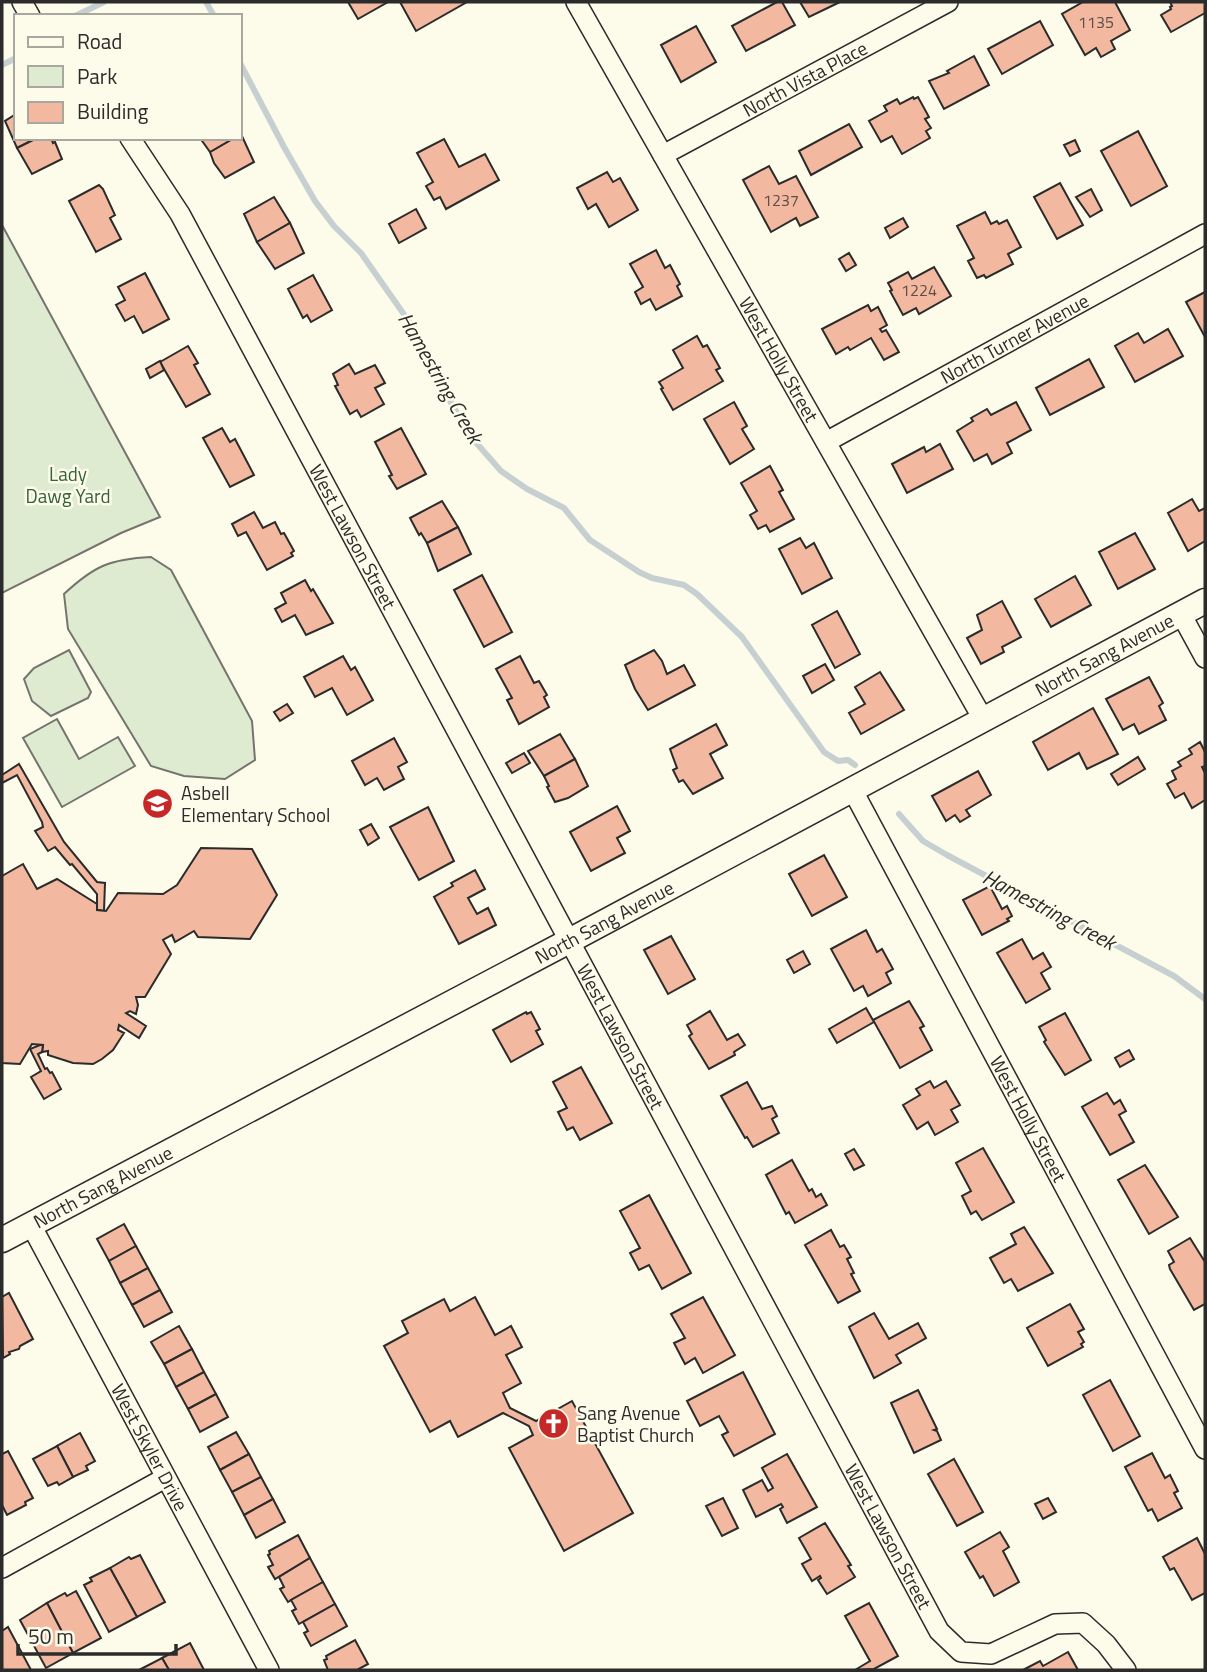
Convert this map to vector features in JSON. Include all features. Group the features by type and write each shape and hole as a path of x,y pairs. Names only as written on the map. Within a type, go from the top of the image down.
{"street":[{"name":"West Holly Street","path":"576,2 983,719"},
{"name":"North Vista Place","path":"663,156 948,2"},
{"name":"West Lawson Street","path":"131,140 180,214 939,1631 961,1652 990,1654 1055,1624 1083,1623 1106,1644 1126,1670"},
{"name":"North Turner Avenue","path":"826,442 1205,234"},
{"name":"North Sang Avenue","path":"2,1240 1205,601"},
{"path":"1181,614 1205,659"},
{"name":"West Holly Street","path":"852,789 1205,1449"},
{"name":"West Skyler Drive","path":"31,1225 269,1670"},
{"path":"2,1568 165,1478"}],"green space":[{"name":"Lady Dawg Yard","path":"2,225 160,517 121,533 2,593"},
{"path":"151,557 171,570 252,721 255,760 225,779 184,776 151,766 68,629 64,594 75,584 113,562"},
{"path":"69,650 91,692 88,698 51,716 32,701 24,679 34,668"},
{"path":"57,719 79,759 118,737 135,766 62,807 23,738"}],"building":[{"path":"348,2 388,2 358,19"},
{"path":"400,2 467,2 416,31"},
{"path":"777,2 782,2 795,25 746,51 732,26"},
{"path":"800,2 840,2 809,17"},
{"path":"1083,2 1115,2 1130,30 1111,41 1115,49 1101,57 1096,48 1085,55 1062,14"},
{"path":"1170,2 1205,2 1205,13 1171,32 1161,15 1171,9"},
{"path":"1040,21 1053,45 1002,74 988,49"},
{"path":"696,26 716,62 681,82 661,45"},
{"path":"974,56 989,85 944,109 929,81 949,73 947,71"},
{"path":"918,97 929,117 925,119 931,128 926,131 930,138 902,154 892,136 881,142 869,121 887,111 884,106 897,99 900,104"},
{"path":"14,115 14,140 33,140 17,148 5,121"},
{"path":"849,124 862,147 811,175 799,151"},
{"path":"1138,131 1167,186 1131,206 1101,151"},
{"path":"242,136 254,162 225,178 210,152 231,140 242,140"},
{"path":"444,139 459,167 485,154 499,180 446,209 440,197 434,200 426,186 433,182 417,153"},
{"path":"33,140 52,140 62,159 32,174 17,148"},
{"path":"201,140 231,140 210,152"},
{"path":"1075,140 1080,151 1070,156 1064,145"},
{"path":"769,166 779,184 796,176 818,217 800,226 796,218 771,232 743,180"},
{"path":"607,172 613,182 620,178 638,210 609,227 596,204 588,209 577,188"},
{"path":"1060,183 1083,225 1057,239 1034,197"},
{"path":"99,185 115,215 110,218 121,239 96,252 69,201"},
{"path":"1091,189 1102,210 1090,217 1076,197"},
{"path":"274,197 290,223 257,242 244,214"},
{"path":"416,209 426,228 399,243 389,224"},
{"path":"985,212 991,224 1007,220 1021,247 1008,254 1013,264 986,278 984,275 977,278 968,261 974,258 957,226"},
{"path":"903,218 908,227 890,238 885,228"},
{"path":"290,223 304,253 275,269 257,242"},
{"path":"656,250 665,268 670,265 680,284 677,286 682,296 656,310 650,299 641,304 635,292 643,287 630,264"},
{"path":"849,253 856,265 846,271 839,259"},
{"path":"934,267 951,296 919,314 916,308 903,315 888,283 908,272 912,279"},
{"path":"145,273 169,319 143,333 134,316 125,321 116,305 125,300 118,287"},
{"path":"313,275 332,310 311,322 307,315 303,318 288,289"},
{"path":"1205,292 1205,337 1186,302"},
{"path":"868,305 871,311 878,307 887,325 880,329 882,332 886,330 899,352 884,360 871,338 850,350 848,347 836,354 822,329"},
{"path":"1168,329 1183,356 1135,382 1115,346 1138,333 1144,343"},
{"path":"697,336 703,347 707,345 720,368 716,370 723,381 673,410 659,382 683,368 673,350"},
{"path":"188,346 198,363 194,365 210,394 186,407 160,362"},
{"path":"1089,359 1104,387 1050,415 1036,388"},
{"path":"160,361 164,370 150,378 146,369"},
{"path":"349,364 355,374 375,365 385,383 375,388 384,404 361,417 357,410 350,414 335,386 338,385 333,374"},
{"path":"734,402 747,426 742,429 754,449 730,464 704,419"},
{"path":"1016,402 1031,430 1007,443 1012,453 992,464 987,454 974,461 957,431 973,421 971,418 987,409 991,415"},
{"path":"222,428 230,442 235,439 254,475 230,487 203,438"},
{"path":"401,428 426,474 397,489 375,442"},
{"path":"940,444 953,469 907,493 892,464 924,447 926,452"},
{"path":"770,466 783,490 779,492 794,519 770,532 766,525 758,529 750,515 757,511 741,483"},
{"path":"1192,499 1199,511 1205,508 1205,541 1188,551 1168,513"},
{"path":"442,501 458,527 427,543 421,533 419,535 410,518"},
{"path":"254,512 263,528 275,522 294,551 291,553 293,556 267,570 246,532 238,536 232,524"},
{"path":"458,527 471,554 438,571 427,543"},
{"path":"1135,533 1155,569 1118,589 1099,552"},
{"path":"800,538 806,548 814,543 832,578 802,594 779,549"},
{"path":"482,575 512,632 484,647 454,590"},
{"path":"1075,576 1091,605 1051,627 1035,599"},
{"path":"305,580 333,623 306,635 295,615 282,622 275,609 286,603 281,593"},
{"path":"1002,601 1021,637 1002,647 1004,652 981,664 967,638 982,630 977,615"},
{"path":"837,611 860,654 835,668 812,625"},
{"path":"654,650 667,674 684,665 695,685 648,710 625,665"},
{"path":"343,656 351,670 355,667 373,700 347,715 332,688 315,697 304,677"},
{"path":"520,656 534,683 539,681 547,695 544,697 549,707 519,724 507,700 512,698 496,669"},
{"path":"825,664 834,680 812,693 803,676"},
{"path":"880,672 904,710 861,734 849,713 865,704 855,687"},
{"path":"1149,677 1163,703 1159,706 1166,720 1139,734 1134,724 1123,730 1106,699"},
{"path":"287,704 293,713 280,721 274,712"},
{"path":"1093,708 1118,754 1087,769 1079,753 1048,770 1033,742"},
{"path":"716,724 727,745 710,754 723,778 693,794 683,780 679,782 673,770 677,768 670,749"},
{"path":"560,734 575,759 544,776 528,751"},
{"path":"394,738 407,762 398,767 404,779 384,790 377,778 365,785 352,761"},
{"path":"1200,742 1205,752 1205,766 1202,767 1205,773 1205,800 1192,808 1184,793 1175,798 1167,784 1176,779 1172,771 1181,766 1178,762 1192,754 1189,749"},
{"path":"524,753 530,763 512,773 506,763"},
{"path":"1138,757 1145,769 1118,785 1111,774"},
{"path":"575,759 588,786 555,802 544,776"},
{"path":"19,764 64,842 97,882 105,883 104,911 97,910 97,894 72,864 70,865 55,847 48,851 35,831 43,827 42,822 17,775 2,783 2,775"},
{"path":"978,771 991,795 966,810 970,816 960,822 955,815 946,821 932,796"},
{"path":"617,806 630,831 617,838 625,853 591,871 570,832"},
{"path":"428,807 454,861 419,880 390,827"},
{"path":"371,824 379,838 368,845 360,830"},
{"path":"201,848 252,849 277,895 250,939 198,937 194,931 175,942 172,935 163,940 171,954 145,997 136,997 136,1014 130,1011 126,1013 146,1026 139,1038 119,1025 118,1030 124,1033 113,1050 93,1064 73,1063 48,1055 48,1051 42,1052 43,1045 32,1044 20,1064 2,1063 2,876 23,864 37,889 57,879 97,904 97,910 106,911 118,893 163,894 177,885"},
{"path":"824,855 847,897 812,916 789,874"},
{"path":"475,870 485,889 468,898 477,914 488,908 496,925 459,944 434,897 453,886 451,883"},
{"path":"990,886 1002,909 1007,906 1012,916 1007,919 1009,921 982,935 963,900"},
{"path":"866,930 877,952 882,949 893,969 886,973 891,983 868,996 863,986 854,991 831,949"},
{"path":"671,936 695,979 668,994 644,950"},
{"path":"1022,939 1033,959 1043,953 1051,967 1041,973 1050,989 1026,1003 997,953"},
{"path":"803,951 810,964 794,973 787,960"},
{"path":"909,1001 924,1026 920,1028 932,1050 900,1068 873,1020"},
{"path":"866,1008 874,1022 837,1043 829,1029"},
{"path":"710,1011 727,1040 738,1034 745,1045 734,1052 735,1055 709,1069 689,1036 692,1034 687,1025"},
{"path":"526,1012 531,1012 540,1029 536,1031 543,1044 511,1062 493,1030"},
{"path":"1065,1013 1091,1060 1065,1075 1044,1042 1046,1040 1039,1027"},
{"path":"43,1045 42,1052 38,1054 45,1069 52,1072 61,1089 44,1099 31,1077 41,1071 30,1049"},
{"path":"1129,1050 1134,1059 1120,1067 1115,1058"},
{"path":"581,1067 612,1123 580,1140 573,1127 567,1130 558,1112 567,1108 553,1082"},
{"path":"930,1081 934,1088 946,1081 960,1105 951,1110 958,1122 935,1135 928,1122 917,1129 903,1105 920,1095 916,1089"},
{"path":"747,1082 762,1109 772,1106 777,1116 772,1119 779,1133 753,1147 721,1096"},
{"path":"1107,1093 1114,1104 1120,1100 1126,1111 1119,1115 1134,1142 1110,1155 1082,1107"},
{"path":"983,1148 1014,1202 982,1220 976,1211 971,1214 962,1196 971,1191 956,1163"},
{"path":"854,1149 864,1165 854,1170 845,1154"},
{"path":"792,1160 809,1191 812,1189 816,1197 821,1194 827,1205 795,1223 789,1212 786,1214 766,1175"},
{"path":"1145,1165 1178,1217 1149,1234 1118,1180"},
{"path":"649,1195 691,1273 662,1289 649,1265 639,1270 630,1253 640,1248 620,1211"},
{"path":"124,1224 136,1246 109,1261 97,1239"},
{"path":"1024,1227 1053,1273 1018,1291 1011,1279 1004,1283 990,1258 1016,1244 1011,1234"},
{"path":"831,1230 840,1247 844,1245 851,1257 847,1259 860,1291 838,1303 805,1245"},
{"path":"1190,1238 1205,1262 1205,1304 1194,1310 1170,1269 1169,1265 1174,1262 1168,1251"},
{"path":"136,1246 148,1268 120,1283 109,1261"},
{"path":"148,1268 160,1290 132,1305 120,1283"},
{"path":"160,1290 172,1312 144,1327 132,1305"},
{"path":"9,1293 33,1339 3,1358 2,1297"},
{"name":"Sang Avenue Baptist Church","path":"475,1297 495,1335 511,1326 522,1347 506,1355 521,1383 503,1393 510,1408 536,1421 572,1401 633,1513 564,1551 509,1448 533,1435 529,1426 503,1413 458,1437 450,1421 430,1432 384,1346 408,1333 402,1321 444,1299 450,1311"},
{"path":"703,1297 735,1355 703,1373 695,1358 685,1364 674,1343 685,1338 671,1314"},
{"path":"1070,1304 1084,1329 1078,1332 1084,1342 1081,1344 1083,1347 1048,1366 1027,1328"},
{"path":"874,1313 889,1339 918,1323 926,1338 896,1355 901,1363 874,1378 849,1327"},
{"path":"179,1326 192,1349 164,1364 151,1342"},
{"path":"192,1349 204,1372 176,1387 164,1364"},
{"path":"204,1372 216,1394 188,1409 176,1387"},
{"path":"743,1372 775,1434 734,1456 722,1435 728,1432 719,1416 700,1426 687,1401"},
{"path":"1110,1380 1140,1436 1113,1451 1083,1395"},
{"path":"918,1390 937,1429 934,1430 941,1440 914,1453 891,1403"},
{"path":"216,1394 228,1417 200,1432 188,1409"},
{"path":"236,1432 249,1454 220,1470 208,1447"},
{"path":"80,1433 95,1461 86,1466 88,1470 73,1477 57,1446"},
{"path":"57,1446 73,1477 59,1485 57,1482 48,1486 33,1459"},
{"path":"8,1451 33,1498 7,1515 2,1505 2,1454"},
{"path":"1152,1453 1165,1478 1170,1475 1178,1491 1174,1493 1182,1508 1158,1521 1152,1509 1148,1511 1125,1467"},
{"path":"249,1454 261,1477 232,1492 220,1470"},
{"path":"787,1454 817,1507 787,1523 780,1509 783,1507 781,1504 756,1517 743,1490 762,1480 768,1491 773,1488 762,1468"},
{"path":"954,1459 983,1512 957,1526 928,1474"},
{"path":"261,1477 273,1499 244,1515 232,1492"},
{"path":"723,1498 738,1528 722,1536 706,1506"},
{"path":"1048,1498 1056,1512 1043,1519 1035,1504"},
{"path":"273,1499 285,1522 256,1538 244,1515"},
{"path":"825,1523 851,1565 848,1566 855,1577 827,1594 818,1580 820,1576 812,1581 802,1564 811,1559 799,1538"},
{"path":"1000,1532 1009,1547 1003,1551 1019,1582 994,1596 965,1552"},
{"path":"298,1535 310,1558 275,1579 268,1567 273,1565 269,1551"},
{"path":"1197,1538 1205,1554 1205,1593 1192,1600 1174,1568 1170,1570 1163,1557"},
{"path":"140,1555 165,1602 137,1617 110,1568 129,1557 131,1559"},
{"path":"310,1558 323,1582 288,1602 280,1589 284,1587 279,1577"},
{"path":"110,1568 137,1617 109,1632 84,1585 92,1581 90,1578"},
{"path":"323,1582 335,1604 299,1624 292,1611 296,1609 291,1600"},
{"path":"76,1591 101,1638 73,1653 47,1603 65,1593 67,1596"},
{"path":"47,1603 73,1653 46,1668 20,1620"},
{"path":"869,1603 898,1656 874,1669 855,1670 870,1661 845,1616"},
{"path":"335,1604 347,1626 311,1646 304,1633 308,1631 303,1622"},
{"path":"8,1627 31,1670 2,1670 2,1631"},
{"path":"355,1640 368,1664 357,1670 328,1670 324,1660 327,1659 326,1656"},
{"path":"190,1643 204,1670 169,1670 162,1658"},
{"path":"1068,1652 1078,1670 1023,1670 1040,1661 1043,1666"},
{"path":"162,1658 169,1670 139,1670"}],"waterway":[{"name":"Hamestring Creek","path":"79,14 104,2"},
{"name":"Hamestring Creek","path":"206,2 213,14"},
{"name":"Hamestring Creek","path":"2,65 14,59"},
{"name":"Hamestring Creek","path":"242,67 315,201 334,226 361,253 417,333 447,396 472,438 501,471 527,489 564,508 590,540 639,572 652,578 684,585 697,594 742,637 824,752 838,761 848,760 855,765"},
{"name":"Hamestring Creek","path":"899,814 923,841 1174,976 1205,999"}],"place":[{"name":"Asbell Elementary School","path":"158,804"},
{"name":"Sang Avenue Baptist Church","path":"554,1424"}]}
